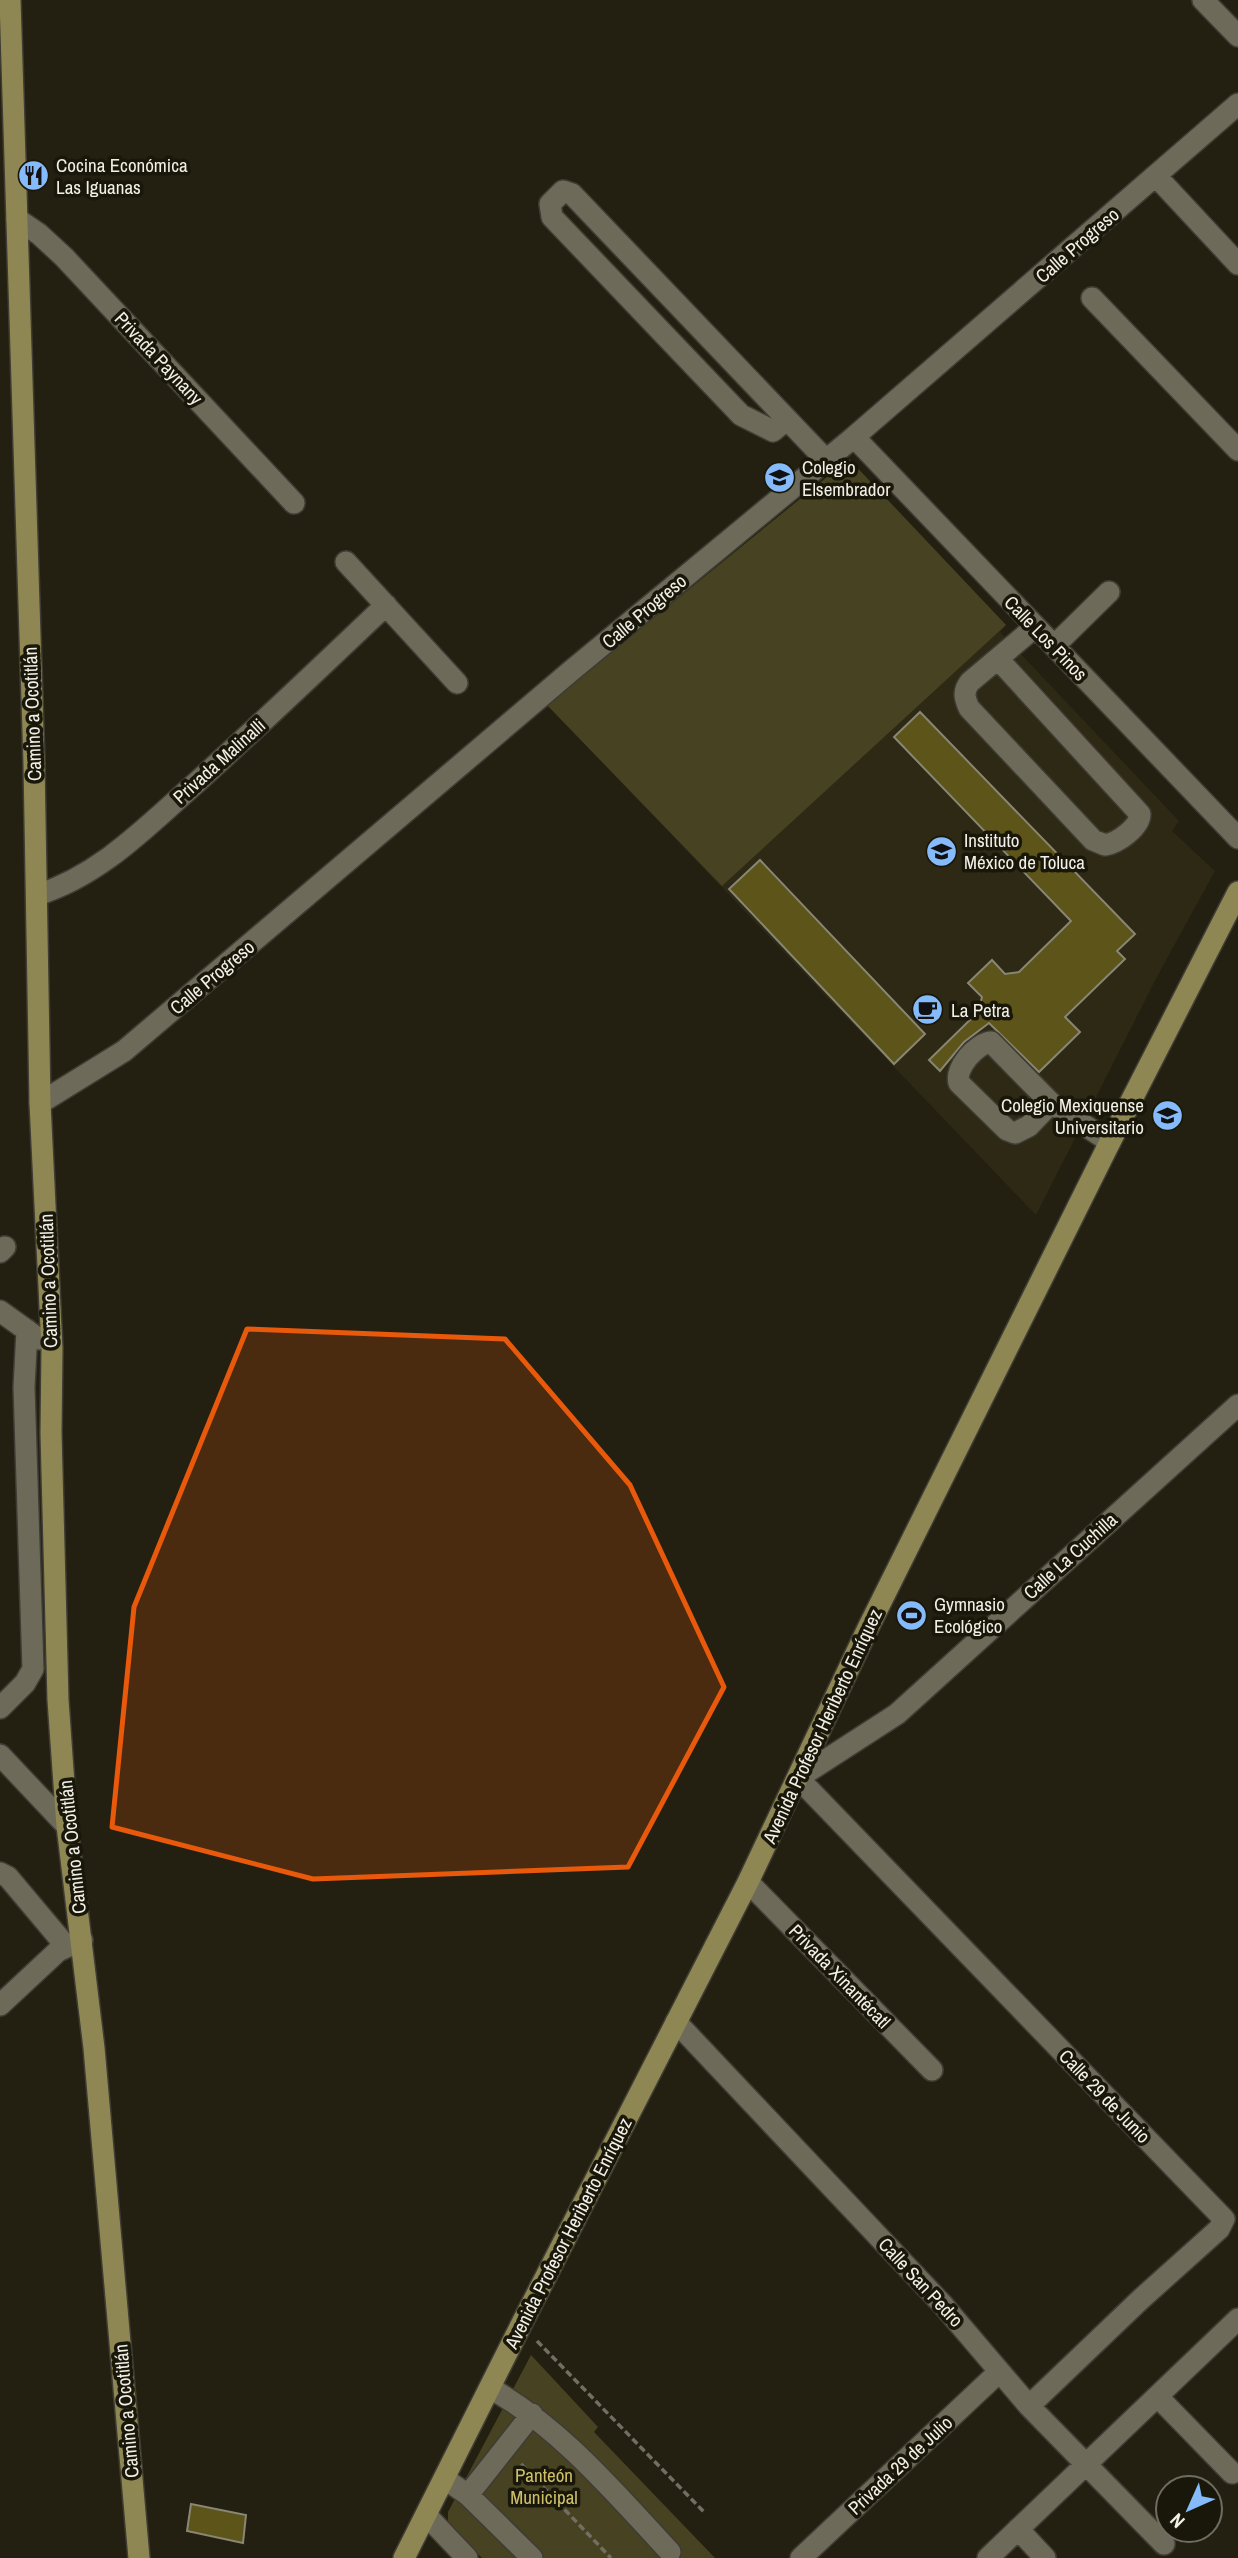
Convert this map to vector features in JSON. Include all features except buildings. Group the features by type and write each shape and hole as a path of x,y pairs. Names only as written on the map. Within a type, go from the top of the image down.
{"main road":[{"name":"Camino a Ocotitlán","path":"10,0 37,895 40,1102 51,1348 56,1645 74,1943 94,2048 139,2558"},
{"name":"Avenida Profesor Heriberto Enríquez","path":"404,2558 748,1882 868,1628 1238,892"}],"street":[{"path":"1203,0 1238,36"},
{"name":"Calle Progreso","path":"40,1102 124,1051 571,671 854,437 1238,104"},
{"path":"1156,176 1238,264"},
{"path":"787,419 773,431 741,415 552,218 550,204 563,191 572,194 787,419 826,460"},
{"name":"Privada Paynany","path":"17,219 39,234 64,257 294,503"},
{"path":"1092,298 1238,450"},
{"name":"Calle Los Pinos","path":"854,437 1238,838"},
{"path":"346,562 457,684"},
{"path":"1054,646 1109,592"},
{"name":"Privada Malinalli","path":"37,895 67,884 93,870 130,841 264,721 386,605"},
{"path":"998,659 1140,814 1138,822 1118,841 1105,845 1093,840 970,708 964,696 966,688 998,659 1035,627"},
{"path":"1051,1103 1022,1130 1015,1133 1007,1130 959,1083 958,1070 980,1047 990,1041 1051,1103 1110,1142"},
{"path":"0,1311 51,1348"},
{"path":"0,1708 25,1683 33,1669 24,1387 27,1330"},
{"name":"Calle La Cuchilla","path":"798,1778 897,1714 1238,1405"},
{"path":"3,1764 67,1826"},
{"name":"Calle 29 de Junio","path":"798,1778 1224,2219 1219,2230 1141,2299 1029,2406"},
{"path":"0,1873 74,1943 0,2005"},
{"name":"Privada Xinantécatl","path":"748,1882 932,2070"},
{"name":"Calle San Pedro","path":"676,2022 943,2305 1029,2406 1154,2534"},
{"path":"988,2558 1085,2464 1234,2332"},
{"name":"Privada 29 de Julio","path":"802,2558 999,2372"},
{"path":"490,2388 532,2414 606,2483 670,2553"},
{"path":"1158,2398 1232,2473"},
{"path":"468,2495 532,2414"},
{"path":"445,2479 468,2495 533,2558"},
{"path":"427,2516 467,2558"},
{"path":"1018,2529 1045,2558"}],"path":[{"path":"521,2325 704,2512"},
{"path":"505,2447 611,2558"}],"highlighted area":[{"path":"247,1329 505,1339 630,1485 724,1687 628,1867 313,1879 112,1827 134,1607"}],"shaded area":[{"name":"Instituto México de Toluca","path":"849,459 1006,625 1000,632 1179,821 1172,831 1215,871 1159,973 1036,1215 547,705"}],"green space":[{"path":"849,459 1006,625 722,886 547,705"},
{"name":"Panteón Municipal","path":"531,2355 598,2427 594,2432 715,2558 482,2558 452,2528 448,2522 448,2512"}],"place":[{"name":"Cocina Económica Las Iguanas","path":"33,176"},
{"name":"Colegio Elsembrador","path":"779,478"},
{"name":"Instituto México de Toluca","path":"941,851"},
{"name":"La Petra","path":"928,1010"},
{"name":"Colegio Mexiquense Universitario","path":"1167,1116"},
{"name":"Gymnasio Ecológico","path":"911,1615"}]}
